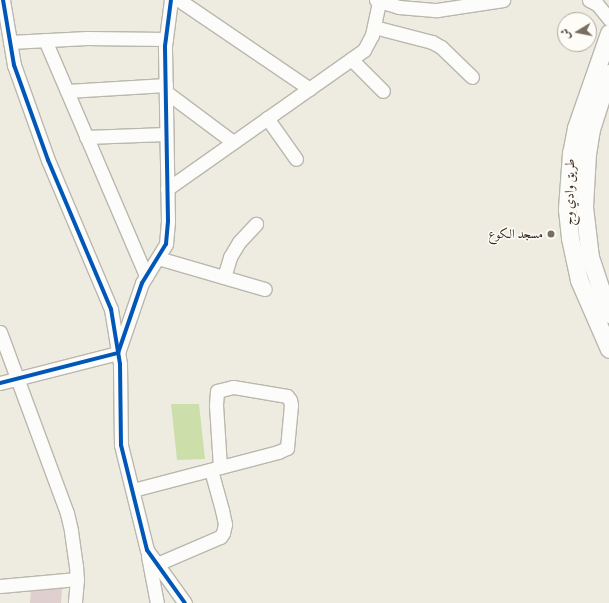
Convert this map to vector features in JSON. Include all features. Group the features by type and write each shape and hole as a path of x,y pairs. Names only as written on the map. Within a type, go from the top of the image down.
{"main road":[{"name":"طريق وادي وج","path":"609,33 576,128 571,153 567,209 570,238 579,280 609,349"},
{"name":"طريق وادي وج","path":"609,74 605,94 587,152 584,207 590,257 609,314"}],"street":[{"path":"2,0 14,65 48,160 111,310 120,364 121,445 147,550 157,603"},
{"path":"118,353 142,283 166,244 166,39 171,0"},
{"path":"179,0 310,89"},
{"path":"167,188 364,50 369,43 374,27 378,0 400,7 437,10 503,0"},
{"path":"589,0 596,4 609,19"},
{"path":"374,27 432,42 441,47 472,77"},
{"path":"10,42 87,38 166,39"},
{"path":"45,40 146,276"},
{"path":"351,59 383,91"},
{"path":"67,91 166,89 233,142"},
{"path":"267,118 296,159"},
{"path":"86,137 166,134"},
{"path":"224,277 230,257 239,242 256,224"},
{"path":"158,258 265,289"},
{"path":"0,332 67,513 73,542 77,579 76,603"},
{"path":"0,383 118,353"},
{"path":"133,490 216,469 278,452 287,448 291,405 290,400 287,396 232,387 217,391 216,469 225,524 223,533 220,537 157,564"},
{"path":"147,550 185,603"},
{"path":"0,586 77,579"}],"green space":[{"path":"171,404 199,404 205,459 177,460"}],"building":[{"path":"62,588 61,603 30,603 31,591"}],"cycle path":[{"path":"3,0 14,65 48,160 111,309 120,364 121,445 147,550 185,603"},
{"path":"0,383 118,353 142,283 166,244 168,221 165,46 171,0"}],"place":[{"name":"مسجد الكوع","path":"551,234"}]}
